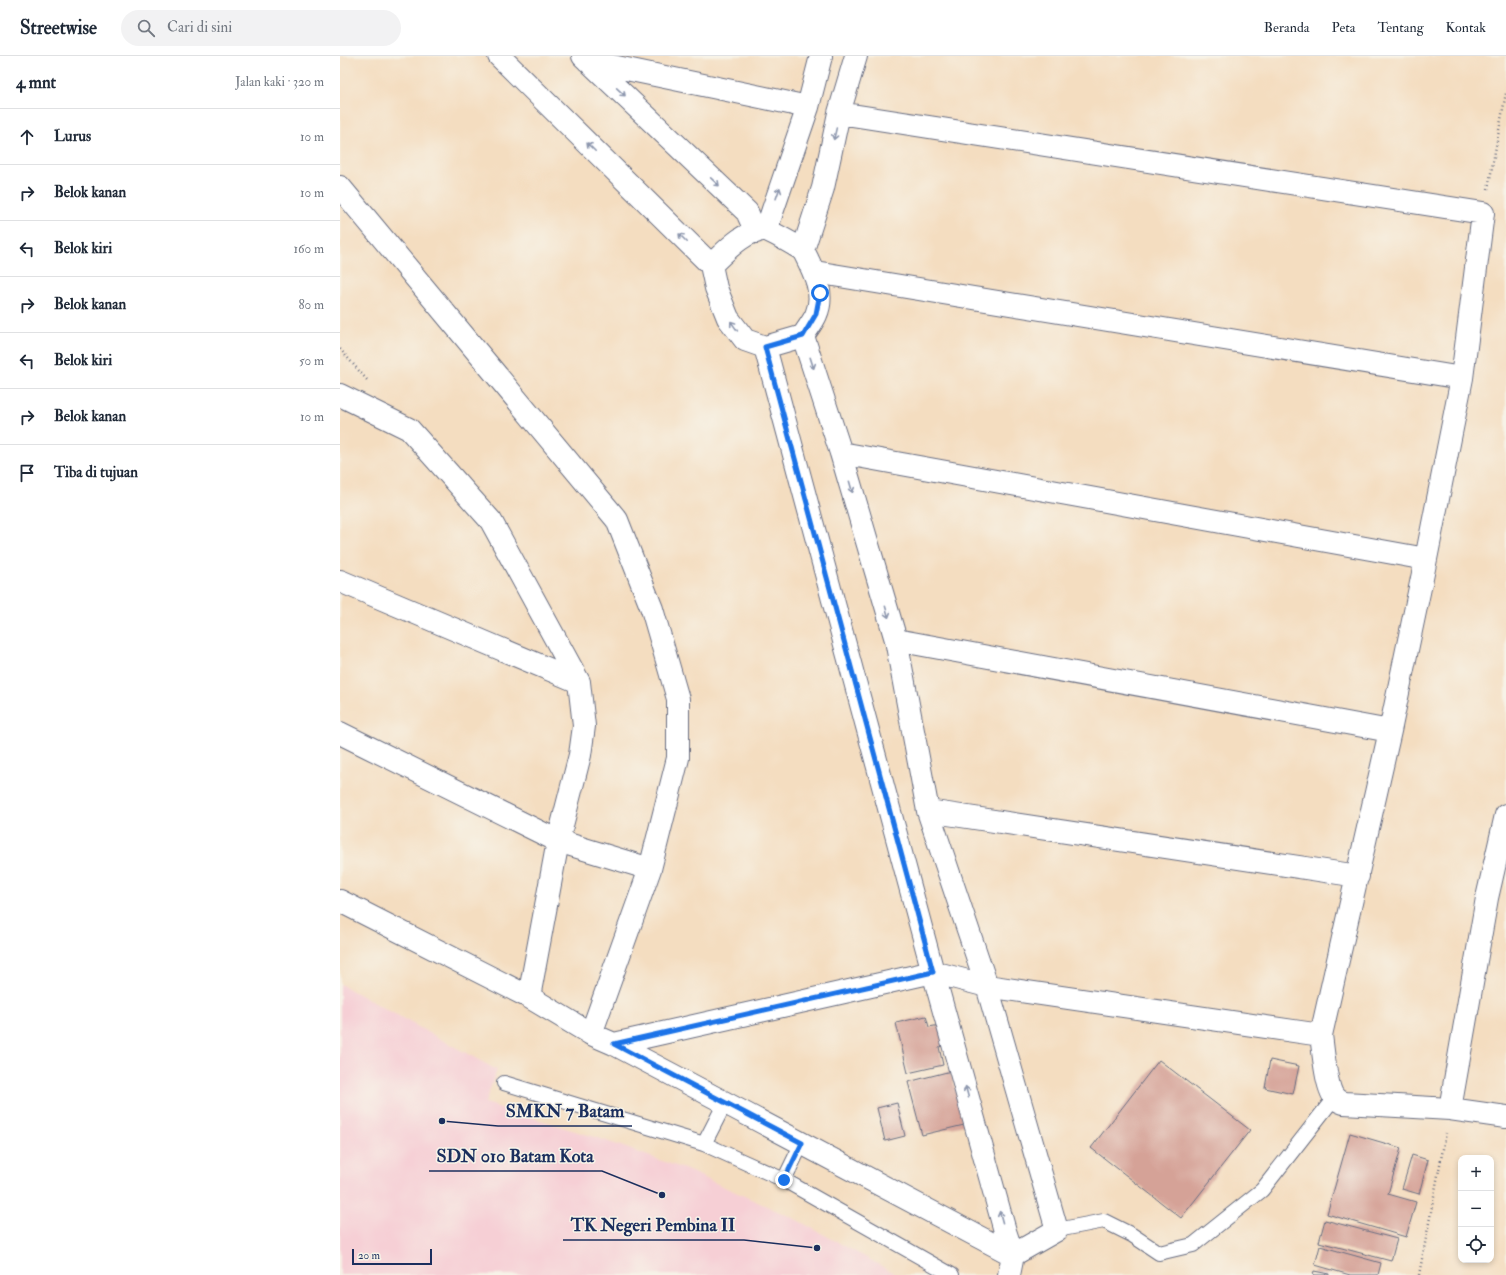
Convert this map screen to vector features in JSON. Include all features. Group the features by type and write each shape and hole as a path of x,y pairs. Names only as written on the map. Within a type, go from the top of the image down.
{"street":[{"path":"499,56 711,265 716,288 728,318 745,340 765,347 803,336 816,314 820,293 815,272 803,250 761,231 747,212 585,59"},
{"path":"711,265 739,240 761,231 808,107 821,56"},
{"path":"803,250 823,188 840,113 856,56"},
{"path":"585,59 808,107"},
{"path":"840,113 1483,213 1462,378 1390,731 1321,1035 1327,1077 1334,1098 1344,1103 1450,1109 1506,1117"},
{"path":"340,187 617,520 652,609 678,699 678,758 650,869 591,1034"},
{"path":"815,272 1462,378"},
{"path":"803,336 841,453 896,640 928,811 987,986 1057,1230 1011,1265"},
{"path":"765,347 933,972 1005,1232 1011,1265"},
{"path":"340,395 409,429 491,521 579,682 584,726 580,755 558,841 529,997"},
{"path":"841,453 1426,559"},
{"path":"340,581 579,682"},
{"path":"896,640 1390,731"},
{"path":"340,733 558,841 650,869"},
{"path":"928,811 1358,876"},
{"path":"1450,1109 1487,898 1506,815"},
{"path":"340,901 529,997 591,1034 614,1044 802,1143 1011,1265"},
{"path":"614,1044 933,972 987,986 1321,1035"}],"lane":[{"path":"504,1083 704,1144 784,1180 952,1275"},
{"path":"1057,1230 1104,1221 1132,1235 1159,1253 1193,1245 1262,1190 1334,1098"},
{"path":"704,1144 725,1103"},
{"path":"784,1180 802,1143"}],"path":[{"path":"1483,213 1506,93"},
{"path":"1419,1275 1450,1109"}],"shaded area":[{"path":"340,984 497,1070 485,1103 604,1140 687,1170 797,1220 898,1275 340,1275"}],"building":[{"path":"926,1016 929,1027 945,1024 950,1044 939,1047 943,1065 908,1073 896,1023"},
{"path":"1159,1060 1250,1130 1181,1218 1091,1148"},
{"path":"1270,1060 1299,1066 1293,1094 1265,1088"},
{"path":"951,1071 964,1125 922,1135 908,1082"},
{"path":"897,1103 905,1136 885,1141 877,1108"},
{"path":"1350,1133 1401,1148 1388,1194 1416,1202 1406,1237 1327,1214"},
{"path":"1412,1155 1428,1160 1419,1194 1402,1189"},
{"path":"1325,1220 1397,1239 1391,1261 1319,1242"},
{"path":"1320,1246 1381,1263 1378,1275 1350,1275 1315,1265"},
{"path":"1314,1271 1329,1274 1329,1275 1313,1275"}],"place":[{"name":"SMKN 7 Batam","path":"442,1121"},
{"name":"SDN 010 Batam Kota","path":"662,1195"},
{"name":"TK Negeri Pembina II","path":"817,1248"}],"route":[{"path":"784,1180 802,1143 614,1044 933,972 765,347 803,336 816,314 820,293"}]}
